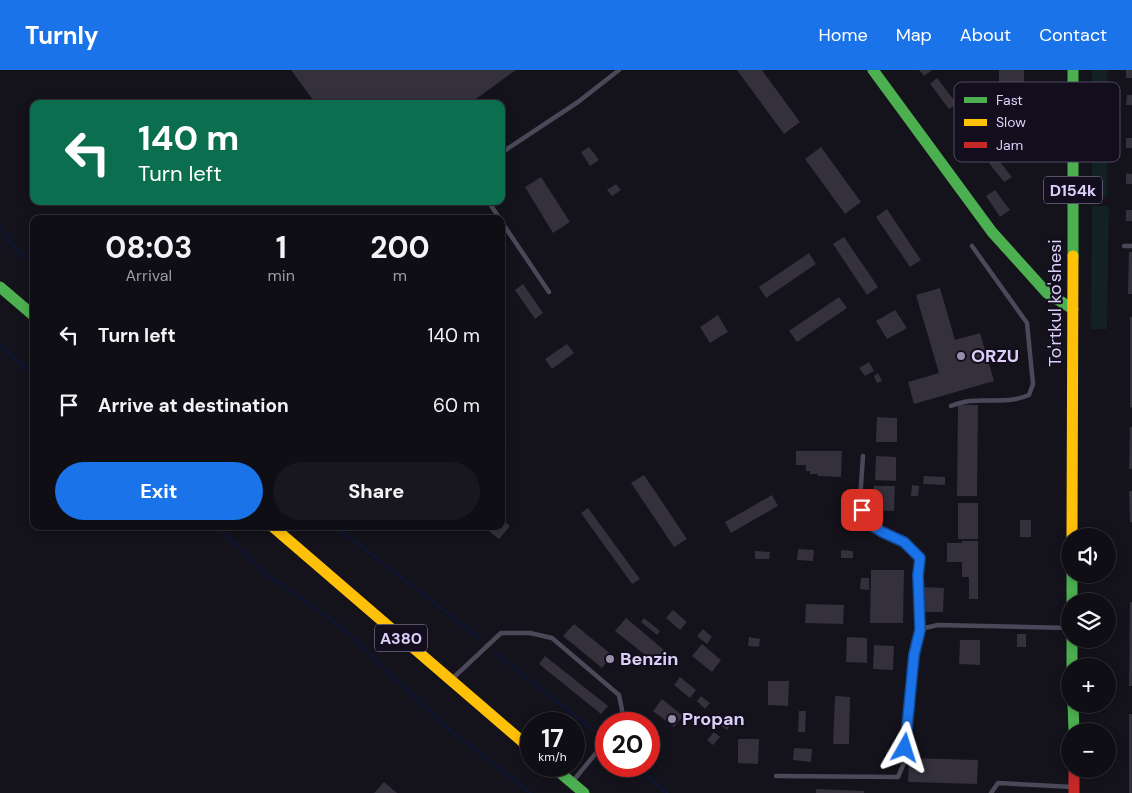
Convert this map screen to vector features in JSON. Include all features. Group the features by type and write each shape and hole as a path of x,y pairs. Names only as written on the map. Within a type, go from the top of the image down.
{"main road":[{"path":"873,70 992,232 1047,293 1073,309"},
{"name":"To'rtkul ko'shesi","path":"1072,528 1073,162"},
{"path":"0,287 30,313"},
{"name":"A380","path":"277,530 520,740"},
{"path":"566,777 584,793"}],"lane":[{"path":"505,150 578,102 619,70"},
{"path":"505,227 549,292"},
{"path":"951,406 963,400 1015,401 1029,396 1033,384 1027,324 972,246"},
{"path":"1124,246 1132,246"},
{"path":"776,776 898,777 904,763 914,655 920,630 918,575 920,558 904,542 882,532 863,520 860,500 863,456"},
{"path":"920,630 938,625 1061,628"},
{"path":"450,681 502,633 530,633 552,638 619,694 622,712"},
{"path":"572,782 595,754"},
{"path":"991,793 998,783 1074,790"}],"shaded area":[{"path":"1092,70 1107,70 1107,82 1092,82"},
{"path":"1092,162 1107,162 1107,196 1092,196"},
{"path":"1092,206 1109,206 1107,329 1091,329"}],"building":[{"path":"291,70 516,70 475,100 313,100"},
{"path":"737,70 762,70 800,122 784,134"},
{"path":"919,70 932,70 924,76"},
{"path":"999,70 1024,70 1024,82 999,82"},
{"path":"1126,70 1132,70 1132,78 1126,78"},
{"path":"937,78 954,100 954,106 949,109 930,84"},
{"path":"1127,95 1132,95 1132,105 1126,105"},
{"path":"1126,138 1132,138 1132,148 1126,148"},
{"path":"589,147 599,160 590,166 581,152"},
{"path":"821,147 861,202 845,214 805,159"},
{"path":"1000,162 1012,177 1004,182 989,163"},
{"path":"1126,173 1132,174 1132,184 1126,184"},
{"path":"541,177 570,222 553,233 525,187"},
{"path":"616,184 621,190 612,196 607,190"},
{"path":"995,190 1010,210 1000,217 986,196"},
{"path":"887,209 921,260 910,267 876,217"},
{"path":"1126,210 1132,210 1132,221 1126,221"},
{"path":"844,237 878,287 867,295 833,244"},
{"path":"1129,252 1132,252 1132,294 1128,294"},
{"path":"809,253 816,264 766,298 759,287"},
{"path":"523,284 543,313 535,319 515,290"},
{"name":"ORZU","path":"940,288 955,340 980,333 994,381 914,404 908,382 939,373 916,295"},
{"path":"839,297 847,308 797,342 789,331"},
{"path":"895,310 907,328 887,339 876,321"},
{"path":"718,315 728,332 710,343 700,327"},
{"path":"1130,317 1132,317 1132,407 1130,408"},
{"path":"1055,342 1061,342 1061,362 1055,362"},
{"path":"567,344 574,353 552,369 545,359"},
{"path":"869,362 874,371 865,376 859,368"},
{"path":"878,373 882,381 877,383 874,376"},
{"path":"958,405 978,405 977,496 957,496"},
{"path":"877,417 897,418 897,442 876,442"},
{"path":"1130,427 1132,427 1132,469 1129,469"},
{"path":"796,451 842,451 841,477 810,474 810,471 806,471 806,465 796,465"},
{"path":"876,456 896,457 896,481 875,480"},
{"path":"644,475 687,539 674,547 631,483"},
{"path":"924,476 945,477 945,485 923,484"},
{"path":"912,485 919,486 918,496 911,496"},
{"path":"874,486 895,486 894,511 874,510"},
{"path":"1129,491 1132,491 1132,522 1130,522"},
{"path":"772,495 778,506 731,533 725,522"},
{"path":"958,503 978,503 978,539 958,539"},
{"path":"588,508 640,579 632,584 581,513"},
{"path":"1020,520 1031,520 1031,537 1020,537"},
{"path":"505,522 510,526 499,539 488,530 505,530"},
{"path":"962,541 978,541 978,599 969,599 969,577 962,577 962,562 947,562 947,543 962,543"},
{"path":"798,549 814,550 813,561 797,560"},
{"path":"841,550 853,551 853,558 841,558"},
{"path":"755,551 770,552 769,559 755,559"},
{"path":"871,570 904,570 903,623 870,623"},
{"path":"861,578 869,578 869,590 860,589"},
{"path":"923,587 944,588 943,612 922,612"},
{"path":"1130,602 1132,602 1132,686 1129,686"},
{"path":"806,604 844,605 843,624 805,623"},
{"path":"673,610 687,622 680,630 666,618"},
{"path":"626,618 664,650 654,662 615,631"},
{"path":"644,618 660,631 657,635 641,622"},
{"path":"574,624 612,655 602,668 563,636"},
{"path":"703,629 712,637 707,644 697,636"},
{"path":"1017,634 1026,634 1026,647 1017,647"},
{"path":"749,637 760,639 759,647 748,646"},
{"path":"847,637 867,638 867,663 846,662"},
{"path":"960,640 980,640 980,665 959,664"},
{"path":"702,644 721,660 712,672 692,656"},
{"path":"874,645 894,646 893,670 873,669"},
{"path":"545,656 608,706 603,712 599,712 539,664"},
{"path":"680,677 696,690 690,698 674,685"},
{"path":"768,681 789,681 788,706 768,705"},
{"path":"701,696 710,703 705,709 697,701"},
{"path":"835,696 850,697 849,744 833,744"},
{"path":"662,699 683,716 674,727 660,716 660,712 653,711"},
{"path":"799,711 806,711 805,732 798,732"},
{"path":"1129,714 1132,714 1132,793 1129,793"},
{"path":"727,719 732,723 727,730 721,726"},
{"path":"714,732 720,737 713,745 707,740"},
{"path":"738,739 759,739 758,764 738,763"},
{"path":"794,748 812,749 811,762 793,760"},
{"path":"909,758 978,760 977,784 908,782"},
{"path":"384,782 397,793 374,793"},
{"path":"816,789 864,791 864,793 816,793"}],"waterway":[{"path":"0,227 15,249 30,260"},
{"path":"0,346 30,371"},
{"path":"221,530 264,573 339,625 447,728 531,793"},
{"path":"340,530 478,637"},
{"path":"494,652 592,729"},
{"path":"649,777 667,793"}],"traffic: fast":[{"path":"873,70 992,232 1047,293 1073,309"},
{"path":"1073,70 1073,82"},
{"path":"1073,162 1073,256"},
{"path":"0,287 30,313"},
{"path":"1072,583 1072,593"},
{"path":"1072,648 1072,658"},
{"path":"1073,713 1074,723"},
{"path":"565,777 584,793"}],"traffic: slow":[{"path":"1072,528 1073,256"},
{"path":"277,530 520,740"}],"traffic: jam":[{"path":"1074,778 1074,793"}],"place":[{"name":"ORZU","path":"961,356"},
{"name":"Benzin","path":"610,659"},
{"name":"Propan","path":"672,719"}],"route":[{"path":"862,510 863,520 882,532 904,542 920,558 918,575 920,630 914,655 905,748"}]}
